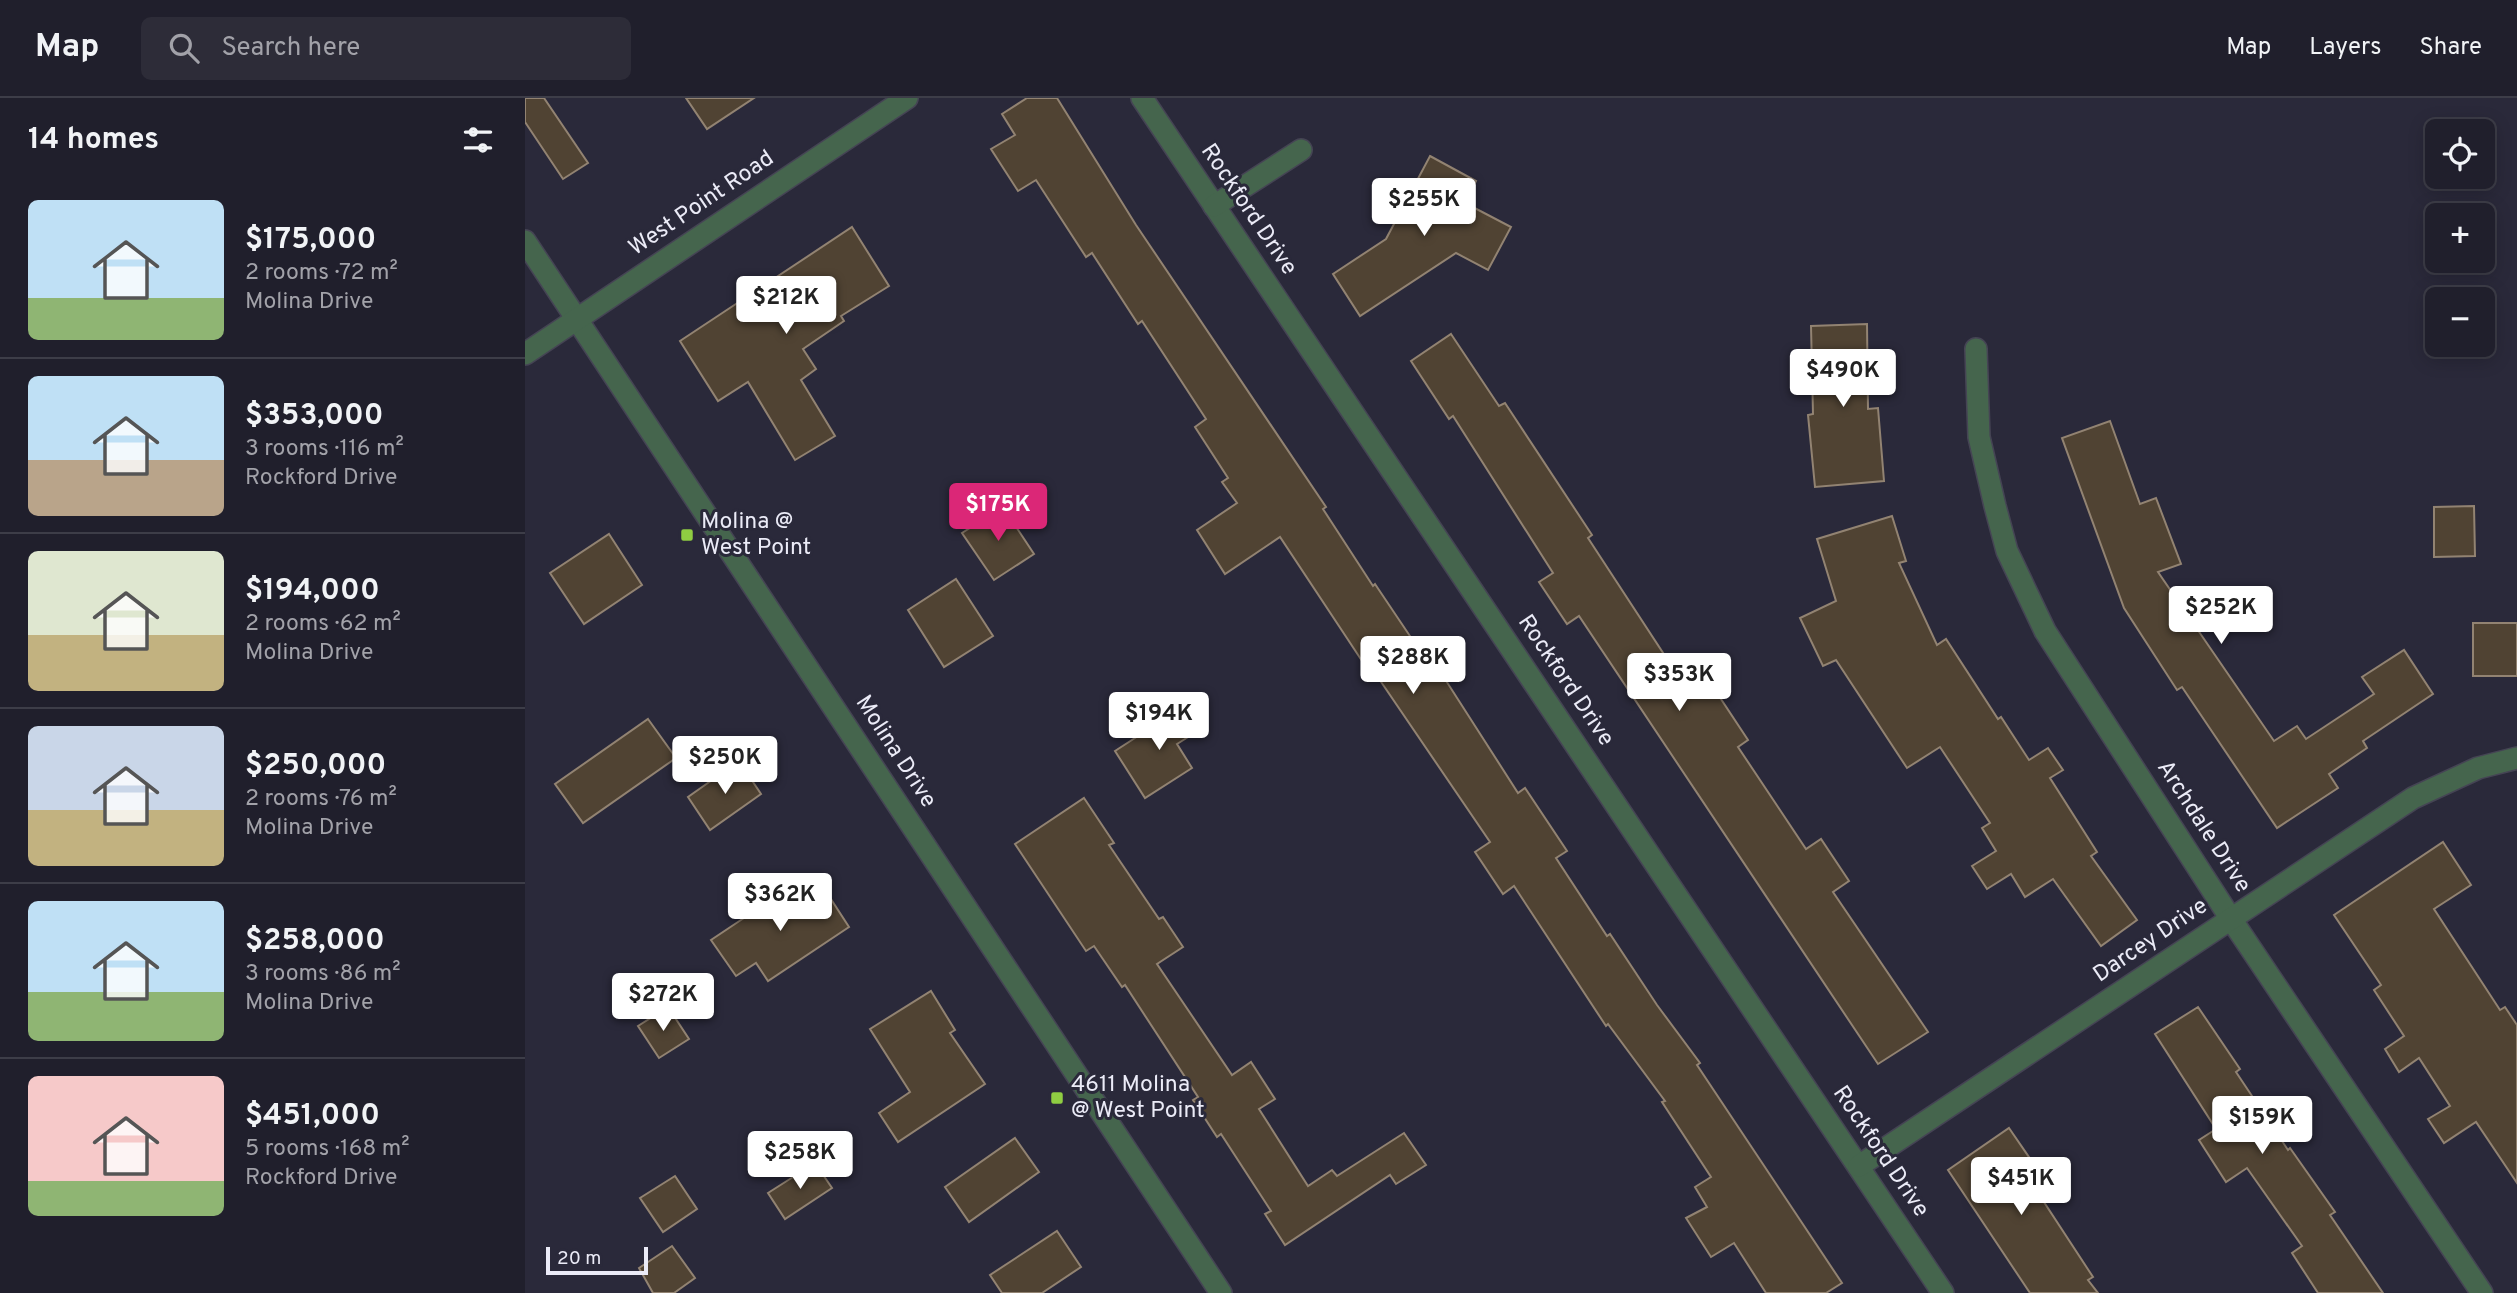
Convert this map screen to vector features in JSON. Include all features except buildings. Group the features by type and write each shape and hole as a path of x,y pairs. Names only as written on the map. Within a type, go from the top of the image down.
{"street":[{"name":"West Point Road","path":"525,354 907,98"},
{"name":"Rockford Drive","path":"1142,98 1943,1293"},
{"path":"1214,206 1301,150"},
{"name":"Molina Drive","path":"525,241 1221,1293"},
{"name":"Archdale Drive","path":"1976,349 1979,437 2007,551 2045,631 2231,919 2482,1293"},
{"name":"Darcey Drive","path":"1859,1166 2413,798 2478,768 2517,758"}],"place":[{"name":"Molina @ West Point","path":"687,535"},
{"name":"4611 Molina @ West Point","path":"1057,1098"}]}
